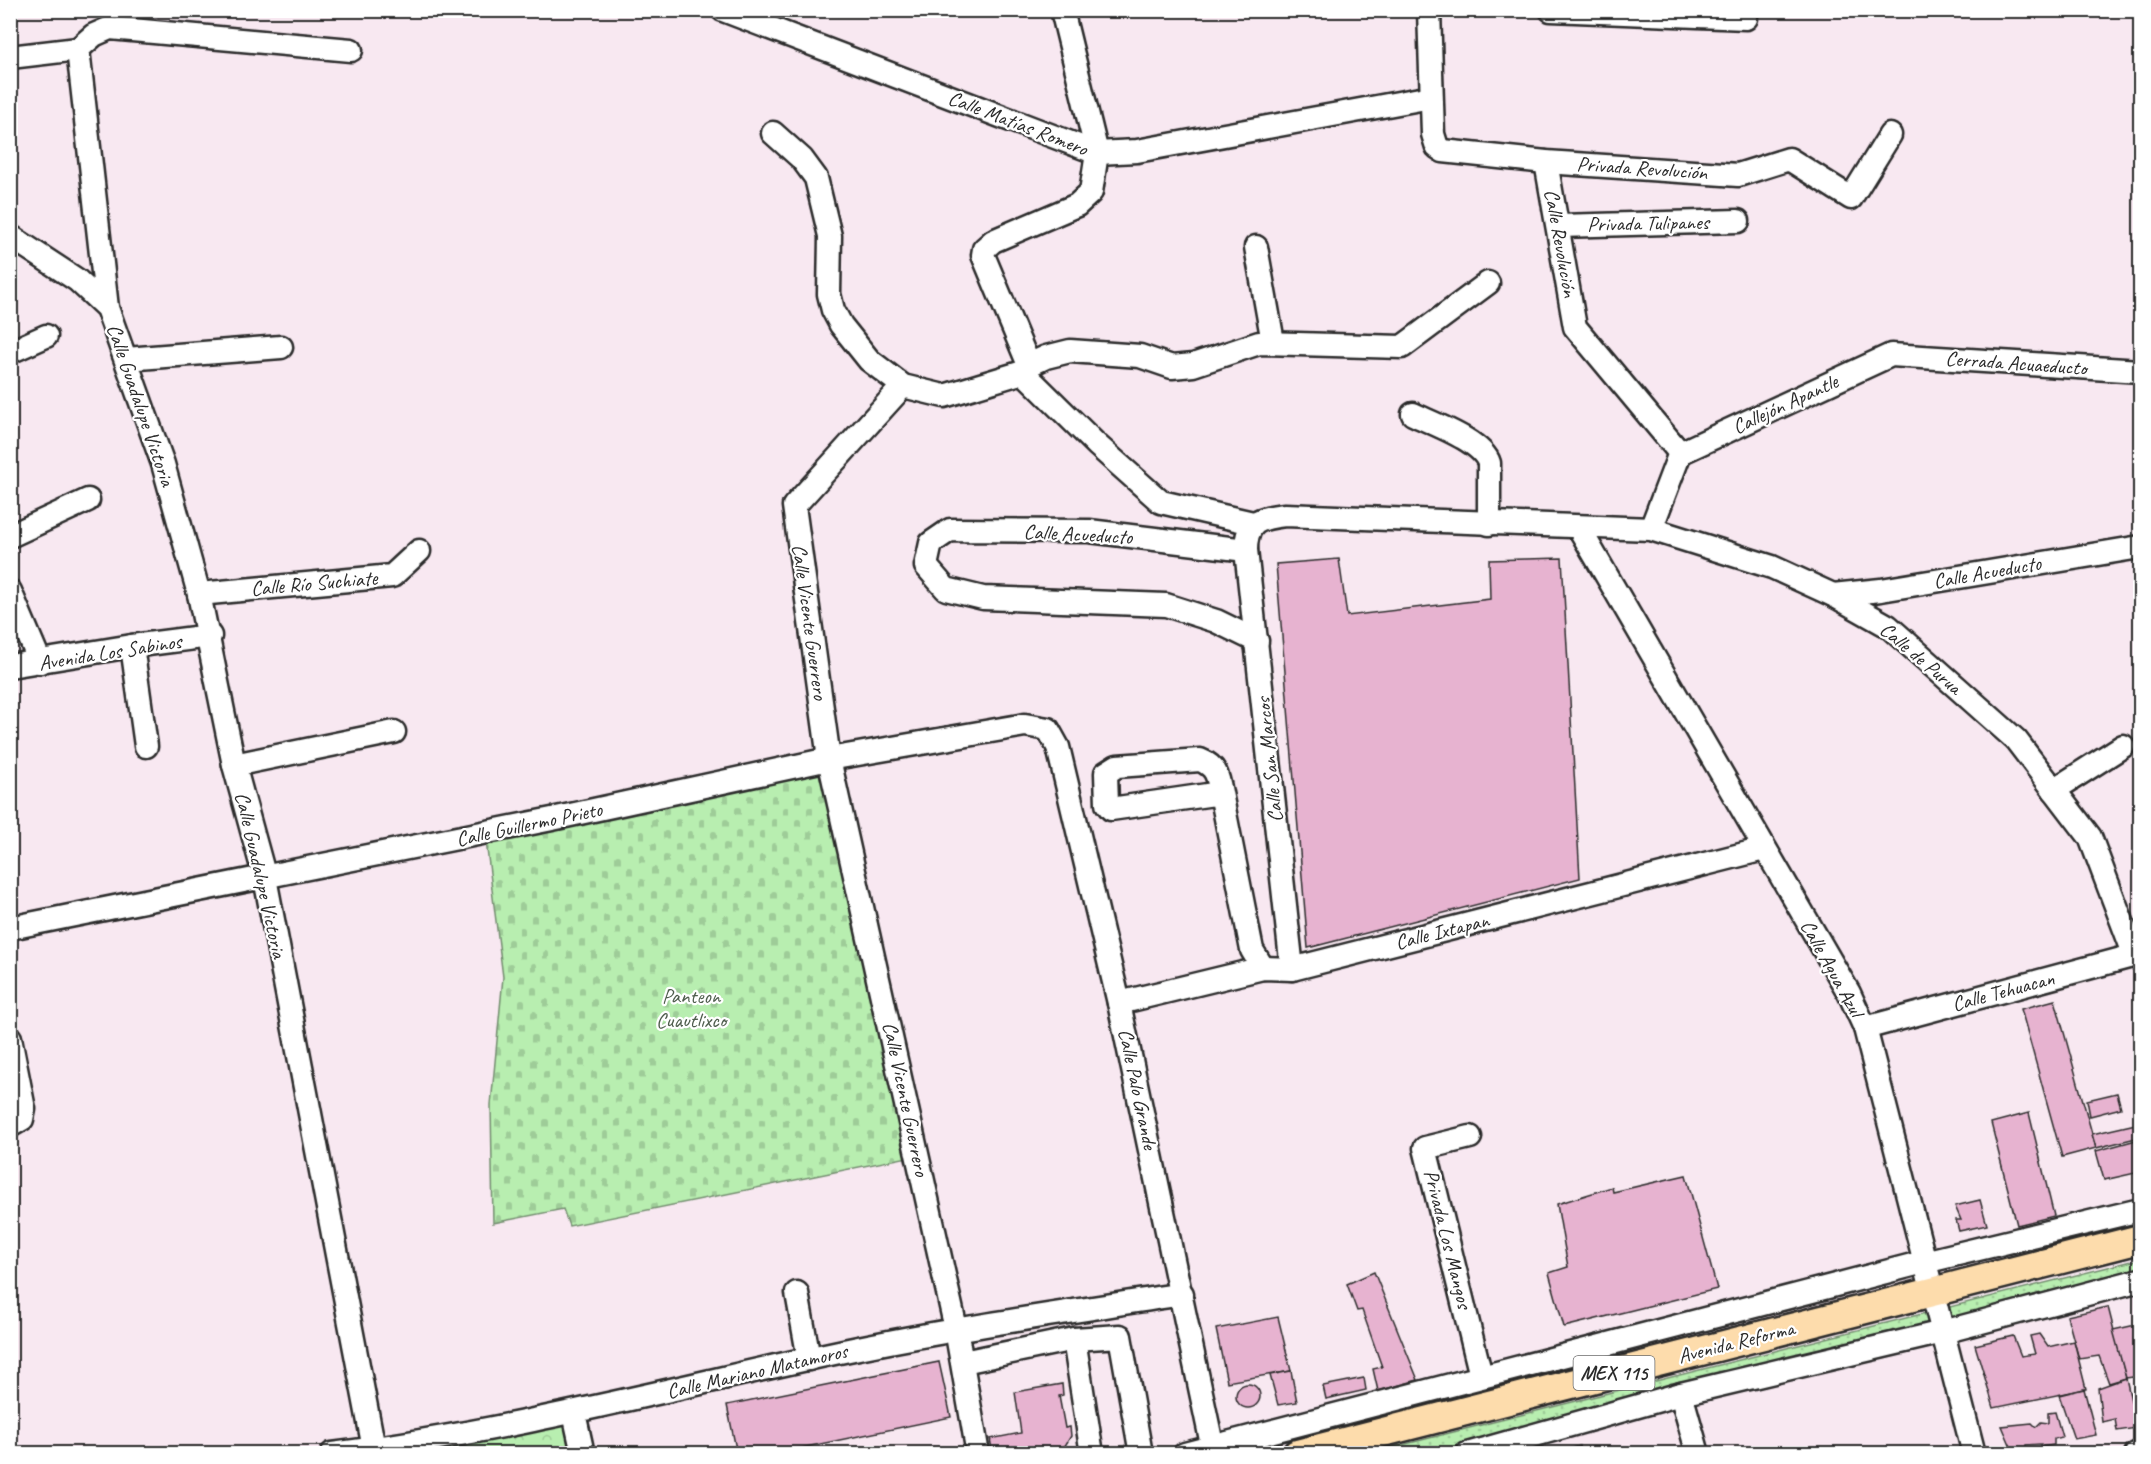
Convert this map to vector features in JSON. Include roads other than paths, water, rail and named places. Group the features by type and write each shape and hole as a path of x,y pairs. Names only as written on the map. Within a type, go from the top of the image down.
{"main road":[{"name":"Avenida Reforma","path":"1297,1454 1937,1311 2140,1239"},
{"name":"Avenida Reforma","path":"1366,1454 2140,1259"}],"street":[{"name":"Calle Matías Romero","path":"723,10 1097,153 1137,151 1431,97"},
{"path":"1062,10 1097,153 1091,192 1085,200 993,241 984,249 985,262 1026,368 1097,445 1161,502 1253,524"},
{"name":"Calle Revolución","path":"1430,10 1434,141 1443,151 1546,162 1575,327 1680,453"},
{"path":"1551,10 1746,18"},
{"path":"10,57 78,49 94,36 110,28 351,50"},
{"name":"Calle Guadalupe Victoria","path":"78,49 106,308 163,464 210,636 234,765 265,878 374,1451"},
{"path":"773,133 802,159 816,178 830,236 829,294 841,325 869,360 903,386 944,396 1026,368 1046,357 1070,351 1140,356 1172,368 1193,365 1228,351 1273,342 1402,347 1488,283"},
{"name":"Privada Revolución","path":"1546,162 1738,175 1789,159 1851,198 1890,135"},
{"name":"Privada Tulipanes","path":"1559,226 1737,221"},
{"name":"Calle Guadalupe Victoria","path":"10,236 77,280 106,308"},
{"path":"1256,247 1273,342"},
{"path":"10,352 46,336"},
{"path":"126,359 281,347"},
{"name":"Callejón Apantle","path":"1680,453 1891,355"},
{"name":"Cerrada Acuaeducto","path":"1891,355 2140,371"},
{"name":"Calle Vicente Guerrero","path":"903,386 794,506 829,759 956,1329 978,1454"},
{"path":"1413,414 1474,445 1486,455 1489,463 1488,524"},
{"path":"1652,529 1680,453"},
{"path":"10,536 88,500"},
{"path":"1246,550 1246,536 1253,524 1266,518 1285,515 1579,528"},
{"name":"Calle de Purua","path":"1579,528 1652,529 1772,567 1833,595 1888,626 2016,740 2090,837 2138,955"},
{"name":"Calle Agua Azul","path":"1579,528 1849,993 1865,1028 1974,1454"},
{"name":"Calle Acueducto","path":"1246,550 1089,531 950,530 931,543 926,566 946,589 983,598 1166,605 1216,621 1257,640"},
{"name":"Calle Acueducto","path":"1833,595 1881,590 2140,547"},
{"name":"Calle San Marcos","path":"1246,550 1292,969"},
{"name":"Calle Río Suchiate","path":"199,594 392,576 419,551"},
{"path":"10,591 40,662"},
{"name":"Avenida Los Sabinos","path":"10,666 210,636"},
{"path":"132,646 146,746"},
{"name":"Calle Guillermo Prieto","path":"10,928 265,878 829,759 1025,725 1048,729"},
{"name":"Calle Palo Grande","path":"1048,729 1058,747 1119,1003 1214,1451"},
{"path":"234,765 394,732"},
{"path":"2054,790 2123,746"},
{"path":"1221,792 1112,809 1107,804 1106,773 1117,766 1200,760 1211,765 1217,774 1221,792 1252,950 1263,968"},
{"name":"Calle Ixtapan","path":"1119,1003 1263,968 1292,969 1764,849"},
{"name":"Calle Tehuacan","path":"1865,1028 2138,955"},
{"path":"10,1038 24,1109 16,1123"},
{"name":"Privada Los Mangos","path":"1470,1137 1425,1148 1481,1376"},
{"path":"1185,1454 1214,1451 1481,1376 1924,1262 2140,1210"},
{"path":"1467,1454 1681,1394 1937,1311 2140,1280"},
{"path":"797,1293 809,1359"},
{"name":"Calle Mariano Matamoros","path":"332,1454 374,1451 574,1413 809,1359 956,1329 1182,1294"},
{"path":"963,1362 1074,1339 1120,1336 1141,1454"},
{"path":"1074,1339 1092,1454"},
{"path":"1681,1394 1698,1454"},
{"path":"574,1413 583,1454"},
{"path":"2136,1454 2140,1452"}],"park label":[{"name":"Panteon Cuautlixco","path":"691,1008"}]}
